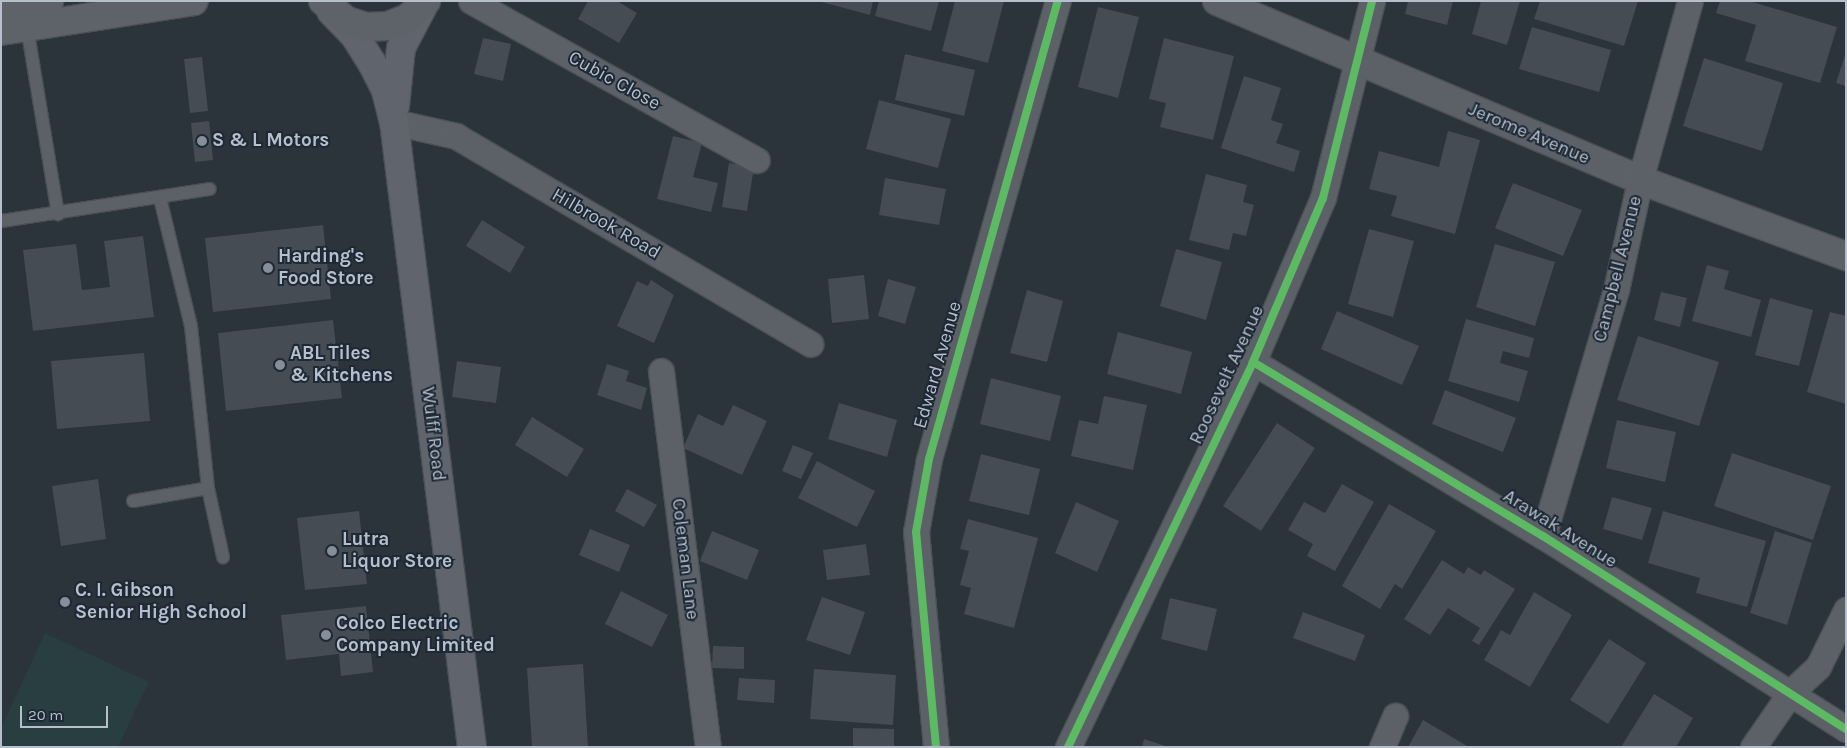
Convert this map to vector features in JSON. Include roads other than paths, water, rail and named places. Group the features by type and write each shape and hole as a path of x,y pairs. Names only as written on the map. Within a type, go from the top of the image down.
{"main road":[{"path":"1,9 49,1"},
{"path":"14,29 194,1"},
{"path":"324,4 347,21 367,27 388,26 408,18 425,3"},
{"name":"Wulff Road","path":"394,122 396,72 401,48 425,3"},
{"name":"Wulff Road","path":"324,4 355,36 372,63 386,91 394,122 472,747"}],"street":[{"name":"Cubic Close","path":"471,1 757,160"},
{"name":"Edward Avenue","path":"936,747 916,532 929,459 1058,1"},
{"name":"Jerome Avenue","path":"1216,1 1640,180 1846,256"},
{"name":"Roosevelt Avenue","path":"1068,747 1253,362 1323,198 1372,1"},
{"name":"Campbell Avenue","path":"1543,536 1616,290 1640,180 1690,1"},
{"name":"Hilbrook Road","path":"394,122 456,136 811,344"},
{"name":"Arawak Avenue","path":"1253,362 1543,536 1791,692 1846,729"},
{"name":"Coleman Lane","path":"661,371 708,747"},
{"path":"1753,747 1791,692 1818,667 1846,610"},
{"path":"1382,747 1395,716"}],"lane":[{"path":"14,29 58,214"},
{"path":"1,221 58,214 210,189"},
{"path":"160,198 190,326 208,488 223,557"},
{"path":"133,501 208,488"}],"place":[{"name":"S & L Motors","path":"202,141"},
{"name":"Harding's Food Store","path":"268,268"},
{"name":"ABL Tiles & Kitchens","path":"280,365"},
{"name":"Lutra Liquor Store","path":"332,551"},
{"name":"C. I. Gibson Senior High School","path":"65,602"},
{"name":"Colco Electric Company Limited","path":"326,635"}]}
